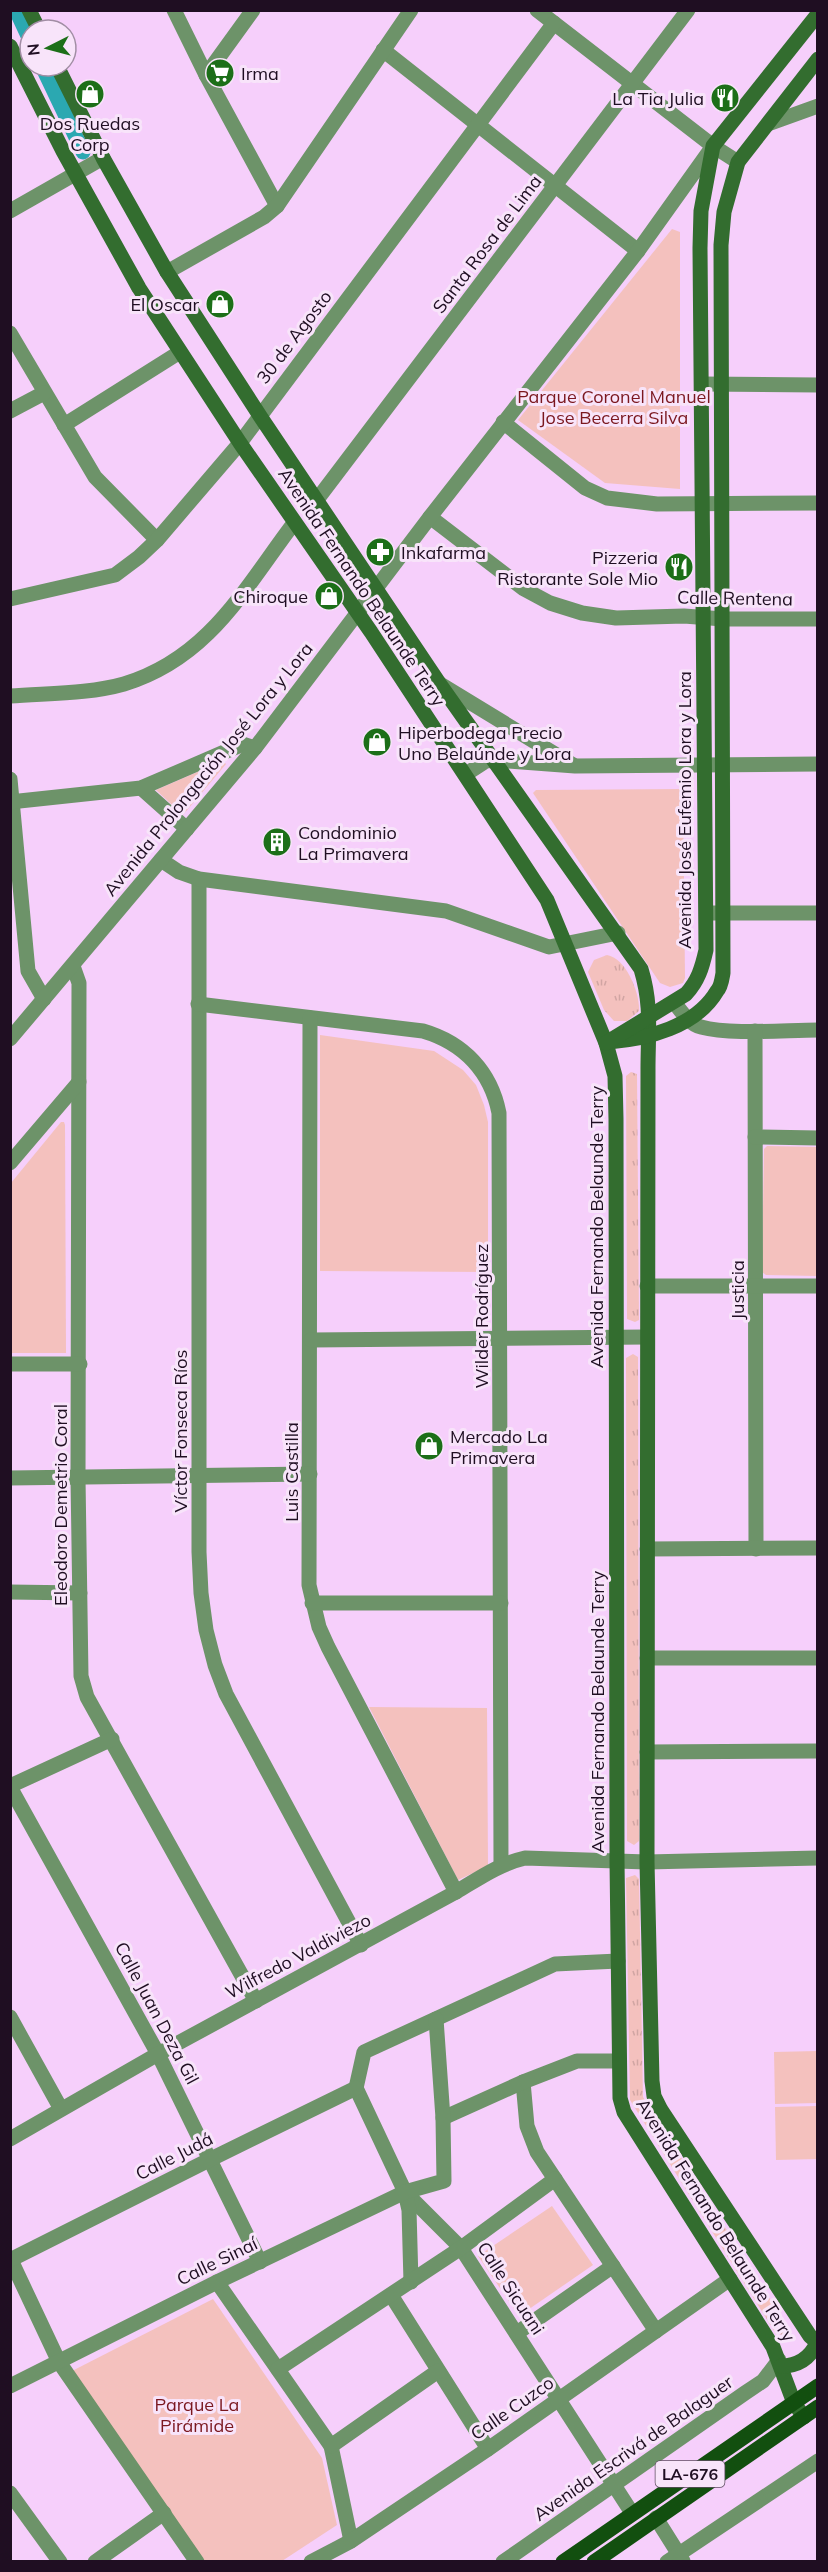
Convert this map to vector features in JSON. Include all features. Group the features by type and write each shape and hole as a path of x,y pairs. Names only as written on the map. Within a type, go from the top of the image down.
{"main road":[{"name":"Avenida José Eufemio Lora y Lora","path":"606,1042 686,994 695,984 702,969 706,950 701,221 713,146 818,14"},
{"name":"Avenida Fernando Belaunde Terry","path":"10,46 139,288 240,443 357,612 548,900 606,1042 615,1076 617,1862 620,2098 624,2112 730,2279 780,2363 794,2403 804,2417"},
{"path":"606,1042 664,1032 687,1019 703,1008 718,991 723,974 721,245 724,212 738,162 818,59"},
{"name":"Avenida Fernando Belaunde Terry","path":"63,78 167,272 260,416 439,683 642,969 649,994 650,1015 647,1286 647,1862 654,2096 803,2326 817,2343"},
{"path":"780,2363 789,2366 806,2359 817,2343"},
{"name":"LA-676","path":"562,2562 818,2386"},
{"name":"LA-676","path":"594,2562 818,2407"}],"street":[{"path":"174,10 206,75 277,206"},
{"path":"206,75 253,10"},
{"path":"167,272 264,217 277,206 411,10"},
{"path":"537,10 713,146 738,162"},
{"name":"Santa Rosa de Lima","path":"316,501 688,10"},
{"name":"30 de Agosto","path":"10,599 114,575 139,557 157,540 240,443 554,23"},
{"path":"383,50 638,251"},
{"path":"768,124 818,106"},
{"name":"Avenida Prolongación José Lora y Lora","path":"10,1039 255,748 429,517 638,251 713,146"},
{"path":"10,211 104,158"},
{"path":"10,333 95,477 157,540"},
{"path":"64,426 180,352"},
{"path":"702,384 818,385"},
{"path":"10,411 44,393"},
{"path":"503,422 585,488 607,498 657,504 818,502"},
{"name":"Calle Rentena","path":"429,517 524,589 550,603 582,613 616,618 818,619"},
{"path":"10,696 82,691 124,684 159,669 189,652 215,629 294,523"},
{"path":"439,683 575,766"},
{"path":"11,802 141,788 243,744 255,748"},
{"path":"466,774 486,761 495,760 575,766 818,764"},
{"path":"10,779 16,908 28,971 44,999"},
{"path":"141,788 187,829"},
{"path":"161,860 179,872 199,879 446,911 549,947 618,933"},
{"name":"Víctor Fonseca Ríos","path":"199,879 201,1593 215,1665 240,1722 361,1945"},
{"path":"705,913 818,913"},
{"name":"Eleodoro Demetrio Coral","path":"73,966 78,973 79,983 78,1478 81,1676 87,1697 256,2001"},
{"path":"674,1002 687,1019 700,1027 755,1031 818,1030"},
{"name":"Wilder Rodríguez","path":"198,1004 423,1031 441,1036 473,1060 487,1078 495,1096 499,1113 501,1339 501,1865"},
{"name":"Luis Castilla","path":"310,1018 309,1585 312,1603 328,1647 456,1892"},
{"name":"Justicia","path":"755,1031 756,1549"},
{"path":"10,1164 79,1082"},
{"path":"755,1137 818,1138"},
{"path":"647,1286 818,1286"},
{"path":"311,1340 647,1337"},
{"path":"10,1364 80,1364"},
{"path":"10,1478 310,1474"},
{"path":"647,1549 818,1548"},
{"path":"10,1592 80,1593"},
{"path":"312,1603 501,1603"},
{"path":"647,1658 818,1658"},
{"path":"10,1787 112,1739"},
{"path":"647,1752 818,1751"},
{"name":"Calle Juan Deza Gil","path":"10,1787 158,2054 260,2262"},
{"name":"Wilfredo Valdiviezo","path":"10,2139 158,2054 361,1945 501,1865 525,1858 647,1862 818,1858"},
{"path":"356,2088 364,2052 555,1964 618,1961"},
{"path":"10,2017 61,2109"},
{"path":"436,2019 443,2118 523,2082 577,2061 618,2061"},
{"path":"523,2082 527,2126 532,2141 656,2331"},
{"name":"Calle Judá","path":"11,2259 356,2088"},
{"name":"Calle Sicuani","path":"356,2088 405,2192 461,2248 632,2513"},
{"name":"Calle Sinaí","path":"10,2386 217,2282 405,2192 444,2181 443,2118"},
{"path":"278,2369 461,2248 555,2179"},
{"path":"405,2192 409,2211 411,2282"},
{"path":"11,2259 59,2362 197,2562"},
{"path":"517,2333 613,2266"},
{"name":"Calle Cuzco","path":"311,2562 351,2541 488,2449 730,2279"},
{"path":"217,2282 331,2446 351,2541"},
{"path":"391,2295 488,2449"},
{"name":"Avenida Escrivá de Balaguer","path":"503,2562 763,2380 780,2363"},
{"path":"331,2446 438,2371"},
{"path":"656,2518 676,2559 818,2461"},
{"path":"10,2493 60,2562"},
{"path":"95,2562 164,2513"}],"green space":[{"name":"Parque Coronel Manuel Jose Becerra Silva","path":"672,229 680,232 680,489 605,483 518,420"},
{"path":"223,761 226,764 183,815 156,790"},
{"path":"683,789 685,978 683,983 670,987 660,983 533,793 536,790"},
{"path":"607,955 620,962 626,969 637,995 639,1011 627,1021 614,1021 604,1010 588,972 594,960"},
{"path":"320,1035 434,1051 463,1070 476,1085 488,1122 488,1272 320,1271"},
{"path":"631,1072 637,1074 639,1320 635,1322 627,1319 626,1076"},
{"path":"61,1122 65,1125 66,1353 11,1353 11,1183"},
{"path":"767,1146 817,1147 817,1276 766,1275 762,1272 764,1149"},
{"path":"633,1354 638,1357 639,1841 634,1845 627,1841 626,1358"},
{"path":"369,1707 487,1708 488,1866 458,1880"},
{"path":"635,1875 639,1879 643,2097 787,2326 784,2335 776,2334 630,2100 626,1878"},
{"path":"817,2051 817,2103 775,2104 774,2052"},
{"path":"817,2106 817,2159 776,2160 775,2107"},
{"path":"552,2206 593,2265 519,2316 478,2256"},
{"name":"Parque La Pirámide","path":"213,2299 322,2458 337,2525 282,2561 204,2561 72,2371"}],"waterway":[{"path":"16,10 20,18"},
{"path":"48,78 83,152"}],"place":[{"name":"Irma","path":"220,73"},
{"name":"Dos Ruedas Corp","path":"90,94"},
{"name":"La Tia Julia","path":"725,98"},
{"name":"El Oscar","path":"220,304"},
{"name":"Inkafarma","path":"380,552"},
{"name":"Pizzeria Ristorante Sole Mio","path":"679,567"},
{"name":"Chiroque","path":"329,596"},
{"name":"Hiperbodega Precio Uno Belaúnde y Lora","path":"377,742"},
{"name":"Condominio La Primavera","path":"277,842"},
{"name":"Mercado La Primavera","path":"429,1446"}]}
